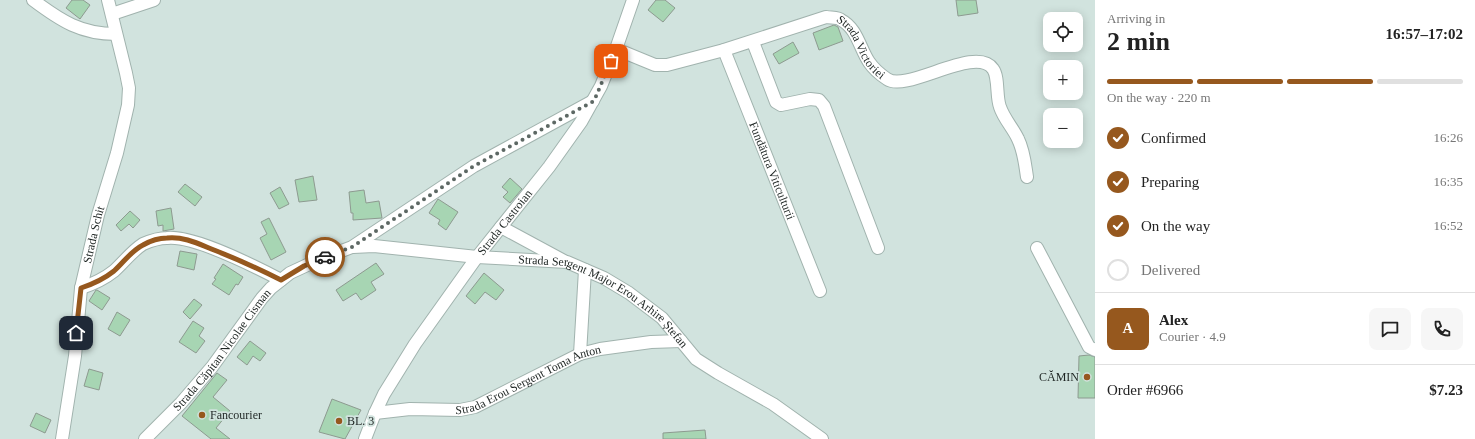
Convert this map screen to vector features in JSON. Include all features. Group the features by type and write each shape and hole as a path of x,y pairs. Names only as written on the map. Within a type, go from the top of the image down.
{"street":[{"path":"33,0 60,18 79,28 90,32 116,34"},
{"name":"Strada Schit","path":"62,439 75,356 81,288 98,215 128,105 129,88 108,0"},
{"path":"112,14 154,0"},
{"name":"Strada Castroian","path":"365,439 384,394 415,344 476,257 567,142 594,101 616,49 633,0"},
{"name":"Strada Victoriei","path":"616,49 655,65 667,65 753,42 826,17 841,19 851,27 870,63 888,80 901,81 967,62 979,61 988,63 994,70 999,106 1018,138 1025,158 1027,177"},
{"path":"753,42 776,102 781,105 810,99 819,100 824,106 878,248"},
{"name":"Fundătura Viticulturii","path":"724,50 820,292"},
{"name":"Strada Căpitan Nicolae Cisman","path":"145,439 182,403 212,367 270,288 304,266 352,247 474,166 594,101"},
{"path":"501,227 567,262"},
{"path":"81,288 93,284 114,271 133,252 144,244 168,237 197,243 244,262 281,280"},
{"name":"Strada Sergent Major Erou Arhire Ștefan","path":"352,247 374,246 476,257 567,262 604,278 630,293 662,318 696,359 773,404 822,439"},
{"path":"1037,248 1089,346 1095,350"},
{"path":"580,354 585,270"},
{"name":"Strada Erou Sergent Toma Anton","path":"375,413 410,410 460,410 475,407 580,354 600,349 651,342 681,340"}],"building":[{"path":"72,0 83,0 90,5 80,19 66,8"},
{"path":"656,0 665,0 675,8 663,22 648,10"},
{"path":"956,0 976,0 978,13 958,16"},
{"path":"834,25 838,27 843,41 819,50 813,33"},
{"path":"793,42 799,53 779,64 773,54"},
{"path":"313,176 317,200 299,202 295,180"},
{"path":"510,178 522,189 510,203 503,197 508,192 502,187"},
{"path":"185,184 202,197 195,206 178,192"},
{"path":"280,187 289,204 279,209 270,193"},
{"path":"364,190 366,203 379,201 382,218 353,220 349,192"},
{"path":"438,199 458,212 446,230 438,224 440,220 429,213"},
{"path":"171,208 174,229 163,231 163,225 158,226 156,211"},
{"path":"130,211 140,220 133,228 129,224 121,231 116,225"},
{"path":"269,218 286,252 271,260 260,238 267,234 261,222"},
{"path":"180,251 197,254 194,270 177,266"},
{"path":"376,263 384,274 371,282 376,290 361,300 356,293 343,301 336,290"},
{"path":"223,264 243,277 238,285 236,284 229,295 212,284"},
{"path":"484,273 504,290 496,300 485,292 475,304 466,296"},
{"path":"96,290 110,298 102,310 89,301"},
{"path":"194,299 202,305 190,319 183,312"},
{"path":"117,312 130,320 120,336 108,329"},
{"path":"193,321 204,328 199,336 205,341 196,353 179,342"},
{"path":"250,341 266,353 260,361 253,356 247,365 237,357"},
{"name":"CĂMIN","path":"1089,355 1095,357 1095,398 1078,398 1079,356"},
{"path":"89,369 103,373 99,390 84,386"},
{"path":"217,373 227,380 213,397 230,411 216,428 230,439 211,439 182,416"},
{"name":"BL. 3","path":"332,399 361,410 345,439 319,432"},
{"path":"36,413 51,420 45,433 30,426"},
{"path":"705,430 706,439 663,439 663,433"}],"way so far":[{"path":"325,257 352,247 474,166 594,101 611,61"}],"place":[{"name":"CĂMIN","path":"1087,377"},
{"name":"Fancourier","path":"202,415"},
{"name":"BL. 3","path":"339,421"}],"route":[{"path":"76,333 81,288 93,284 105,277 114,271 133,252 144,244 157,239 168,237 178,238 197,243 259,268 281,280 290,273 325,257"}]}
